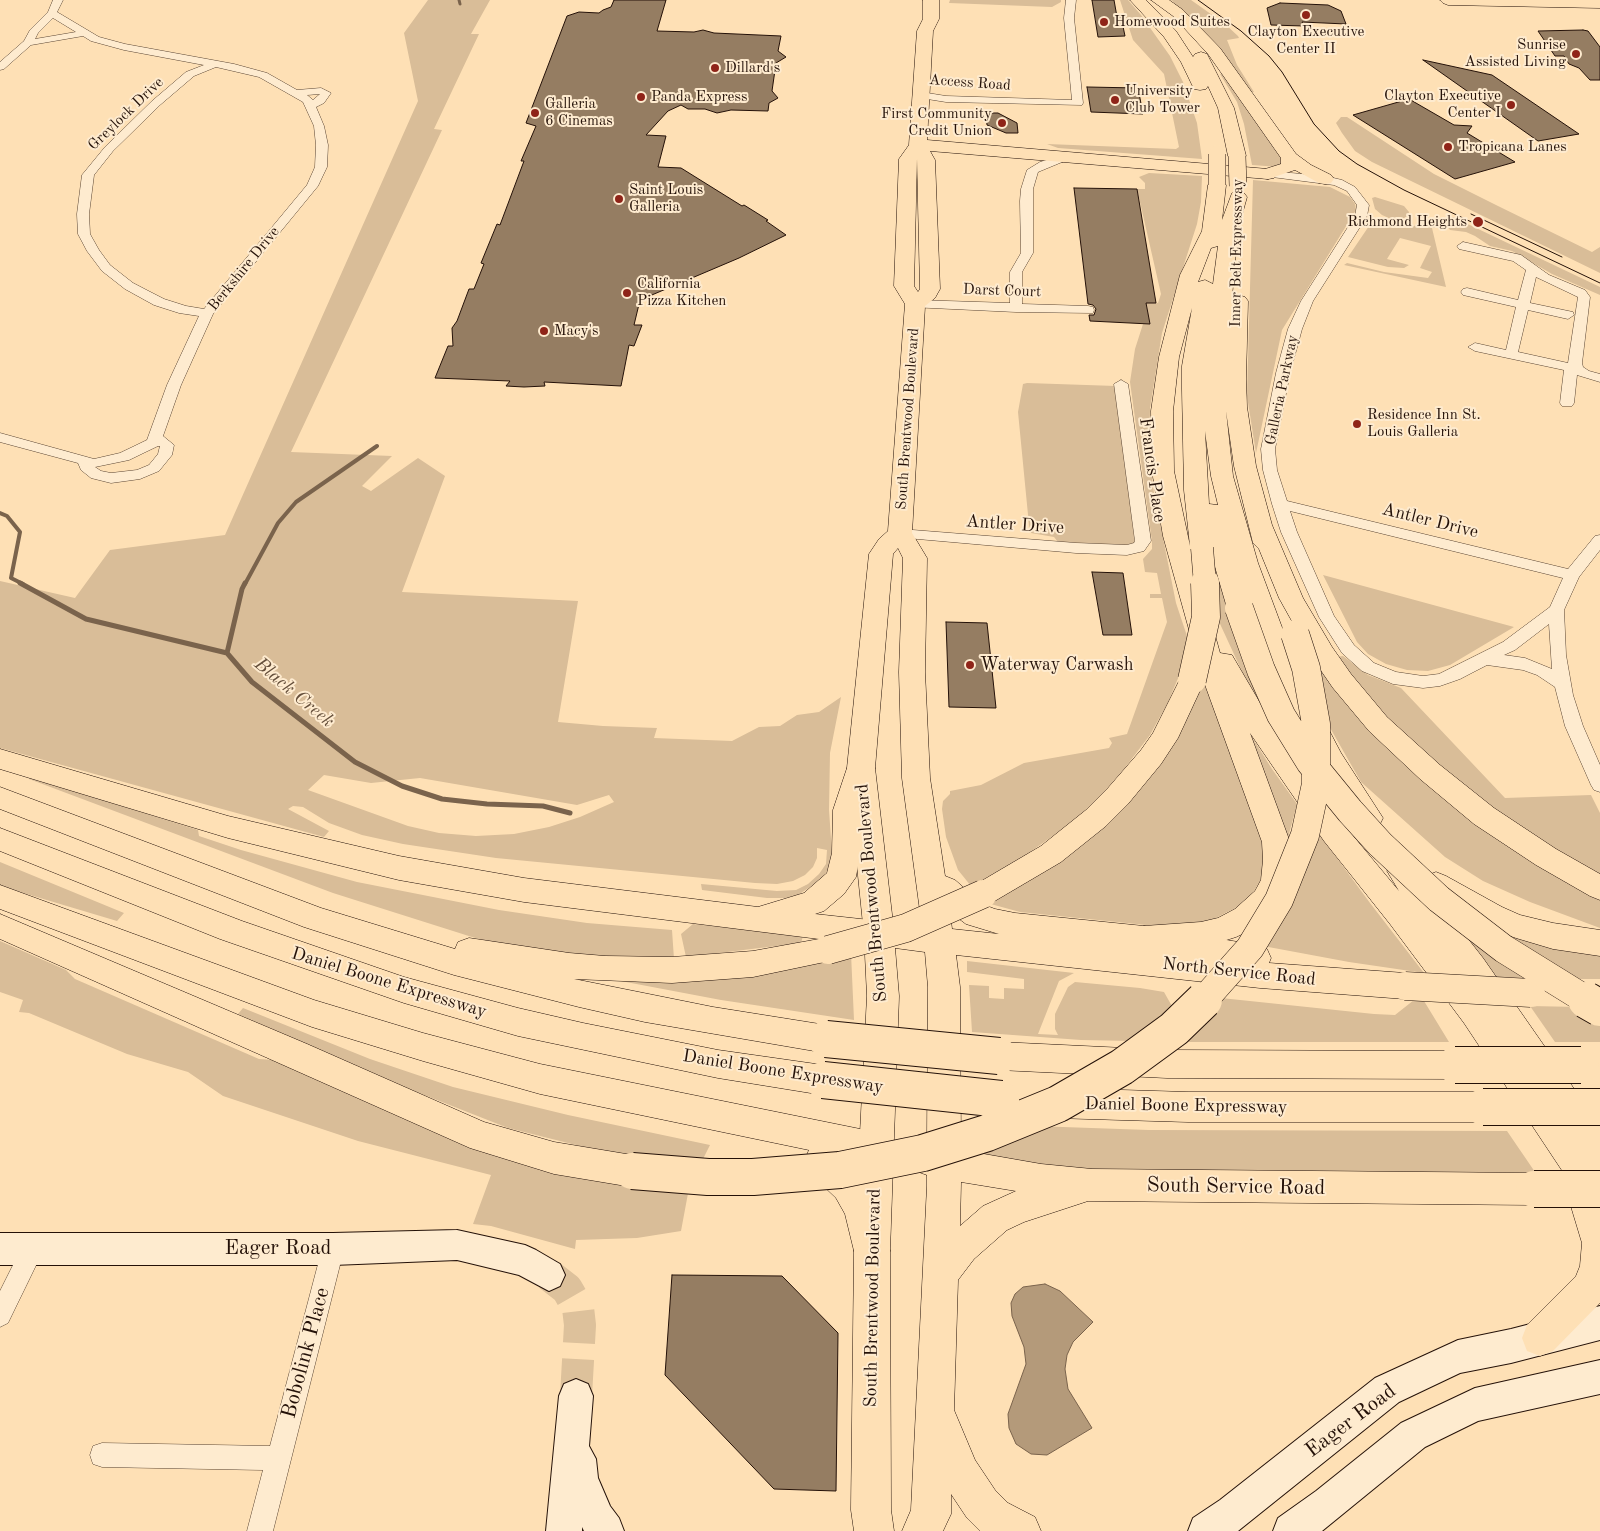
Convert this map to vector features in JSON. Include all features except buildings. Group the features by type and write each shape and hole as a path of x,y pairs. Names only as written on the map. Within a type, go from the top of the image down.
{"main road":[{"name":"South Brentwood Boulevard","path":"922,1531 931,1514 944,1163 944,987 916,778 912,672 915,558 912,549 900,534 915,304 904,286 908,159 918,145 921,95 918,15 931,19 931,0"},
{"path":"1138,0 1179,47 1197,79 1207,104"},
{"name":"Inner Belt Expressway","path":"1155,0 1180,27 1211,74 1226,108 1237,156 1240,247 1235,352 1236,407 1245,466 1261,526"},
{"path":"1159,0 1178,13 1214,51 1290,158 1305,169 1325,179"},
{"path":"1448,0 1600,3"},
{"name":"South Brentwood Boulevard","path":"915,304 928,294 930,289 928,180 925,156 918,145"},
{"name":"Galleria Parkway","path":"918,145 1268,174"},
{"name":"Inner Belt Expressway","path":"1194,434 1194,366 1217,185 1216,146"},
{"path":"928,180 946,162 956,157 992,151"},
{"path":"1268,174 1288,168 1290,158"},
{"path":"1238,192 1230,229 1214,366 1215,420 1222,476 1246,564 1286,673 1331,759 1419,898 1472,967 1586,1154 1600,1198"},
{"path":"1144,939 1201,935 1225,928 1246,918 1265,900 1276,881 1278,860 1276,842 1210,663 1194,599 1175,536 1163,471 1162,411 1168,357 1183,298 1195,262 1212,230"},
{"path":"395,944 488,953 569,966 635,970 712,968 753,964 828,950 906,928 983,894 1051,854 1096,818 1118,796 1151,756 1164,738 1192,680 1206,617 1205,575 1194,434"},
{"path":"1194,434 1213,521 1239,608 1261,670 1281,715 1310,762 1380,844 1439,899 1504,949 1600,1008"},
{"path":"0,926 296,1054 445,1122 482,1137 554,1158 632,1171 708,1177 762,1177 840,1170 885,1162 923,1153 987,1133 1058,1104 1122,1067 1174,1029 1213,991 1250,948 1279,900 1305,835 1316,784 1316,724 1312,693 1295,634 1271,572 1261,526"},
{"path":"1261,526 1291,598 1322,652 1348,688 1378,724 1430,772 1484,816 1546,857 1600,888"},
{"name":"South Brentwood Boulevard","path":"868,1524 872,1251 883,996 879,934 861,768 866,698 881,554 887,545 900,534"},
{"path":"1194,599 1236,686 1289,771 1334,833 1401,915 1586,1154 1594,1219 1600,1243 1598,1266 1590,1288 1540,1338"},
{"name":"North Service Road","path":"0,759 228,827 399,868 524,890 939,941 1337,982 1531,993 1600,993"},
{"path":"751,918 777,913 813,902 834,886 841,877 846,853 847,810 861,768"},
{"path":"0,798 297,911 395,944 516,979 579,994 713,1021 826,1039 999,1056 1158,1063 1591,1065"},
{"path":"1377,831 1423,875 1452,895 1491,916 1516,926 1553,936 1600,942"},
{"name":"Daniel Boone Expressway","path":"0,839 278,948 345,972 518,1022 640,1050 823,1080 1001,1099 1188,1107 1600,1107"},
{"path":"928,865 944,887 960,903 978,915 995,921 1015,925 1144,939 1266,959 1337,982"},
{"name":"South Service Road","path":"0,897 252,991 376,1034 540,1079 944,1163 1041,1180 1092,1185 1600,1188"},
{"path":"760,1125 804,1148 848,1187 865,1219 872,1251"},
{"path":"940,1276 962,1247 995,1218 1018,1207 1092,1185"},
{"name":"Eager Road","path":"0,1249 333,1248 457,1245 524,1261 549,1276"},
{"name":"Eager Road","path":"1206,1531 1233,1514 1386,1390 1458,1357 1600,1323"},
{"path":"1291,1531 1329,1504 1413,1435 1476,1405 1600,1377"},
{"path":"564,1531 575,1431 576,1396"},
{"path":"935,1410 946,1442 962,1474 981,1504 994,1517 1021,1531"},
{"path":"575,1431 580,1479 597,1519 606,1531"}],"street":[{"path":"0,67 28,43 34,32 52,14 58,0"},
{"name":"Access Road","path":"921,95 946,100 1077,100 1069,18 1070,0"},
{"name":"Berkshire Drive","path":"52,14 95,39 124,47 217,63 264,75 308,100 319,126 322,145 321,167 312,186 207,313 174,385 154,440"},
{"path":"28,43 84,34"},
{"path":"187,58 190,74"},
{"name":"Greylock Drive","path":"207,313 184,310 159,302 129,286 106,268 93,251 84,234 83,224 88,175 95,166 156,103 190,74 217,63"},
{"path":"294,93 310,91 326,93 320,101 310,106"},
{"path":"1021,154 1033,170"},
{"path":"1016,308 1016,272 1027,253 1027,189 1033,170 1063,158"},
{"name":"Galleria Parkway","path":"1268,174 1325,179 1351,188 1361,199 1363,210 1307,301 1295,329 1283,373 1268,449 1270,470 1279,504 1302,565 1327,617 1348,649 1368,667 1393,678 1424,682 1440,680 1454,676 1509,646 1556,610"},
{"path":"1462,246 1517,258 1545,278 1581,292 1584,297 1575,363 1567,403"},
{"path":"1511,355 1532,269"},
{"path":"1467,292 1568,315"},
{"name":"Darst Court","path":"915,304 1088,310"},
{"path":"1475,347 1574,368 1584,374 1600,378"},
{"name":"Francis Place","path":"1121,384 1142,541 1139,547 1127,550"},
{"path":"0,437 94,463 124,457 154,440 167,445 165,455 154,468 140,474 111,478 96,476 86,467 84,461"},
{"name":"Antler Drive","path":"1279,504 1572,575"},
{"name":"Antler Drive","path":"900,534 1024,545 1127,550"},
{"path":"1600,540 1572,575 1556,610 1558,655 1563,684 1574,726 1593,755 1600,785"},
{"path":"1487,659 1525,664 1543,671 1563,684"},
{"path":"0,1315 33,1248"},
{"name":"Bobolink Place","path":"260,1531 333,1248"},
{"path":"102,1455 278,1458"}],"shaded area":[{"path":"428,0 490,0 471,34 479,34 434,129 442,130 291,452 392,456 362,486 371,491 418,458 445,476 402,592 578,601 558,722 657,728 654,738 732,741 759,727 780,726 797,715 819,712 841,697 830,753 829,810 831,864 822,879 798,895 785,898 767,898 702,890 701,884 777,891 796,890 808,884 819,874 826,864 827,850 817,848 817,858 813,867 805,875 793,881 777,884 755,883 496,858 403,844 362,835 329,823 303,807 293,806 288,809 329,831 324,837 0,748 0,581 75,598 110,550 225,535 418,101 404,33","holes":["324,775 371,783 420,778 577,805 609,795 614,802 580,817 549,827 514,834 476,836 439,833 408,826 308,790"]},
{"path":"950,0 1061,0 1061,2 1052,7 949,3"},
{"path":"1120,0 1128,0 1170,56 1183,82 1197,123 1202,159 1058,148 1047,144 1176,149 1179,147 1164,74 1133,40"},
{"path":"1171,0 1191,0 1225,24 1238,36 1239,38 1227,40 1237,65 1254,92 1251,92 1205,33"},
{"path":"1220,74 1225,74 1285,163 1279,167 1252,165 1244,124 1237,102"},
{"path":"1341,117 1347,117 1434,174 1592,252 1600,247 1600,273 1372,162 1355,151 1342,133 1336,123"},
{"path":"1149,173 1202,176 1201,202 1197,224 1162,333 1150,408 1149,457 1154,493 1176,603 1189,642 1179,676 1168,702 1150,735 1103,793 1075,820 1019,860 971,886 958,870 946,837 942,809 943,801 950,794 950,791 981,785 1024,763 1109,748 1112,743 1109,738 1127,734 1167,622 1162,598 1150,598 1150,594 1161,594 1157,573 1145,572 1143,559 1152,549 1152,541 1130,382 1135,349 1143,324 1150,324 1146,303 1158,303 1161,294 1137,189 1145,189 1145,183 1139,177"},
{"path":"1253,180 1330,187 1350,197 1355,204 1356,210 1282,330 1256,453 1247,396"},
{"path":"1375,197 1404,206 1409,212 1408,216 1402,219 1391,219 1382,215 1375,209 1372,198"},
{"path":"1453,217 1600,287 1600,295 1552,274 1512,251 1490,246 1466,232 1450,230 1447,226 1437,225 1436,221"},
{"path":"1433,221 1434,225 1444,227 1432,228 1446,287 1344,265 1347,263 1384,272 1428,278 1432,272 1420,268 1431,246 1400,238 1387,259 1409,265 1404,268 1388,267 1348,257 1369,226 1406,228"},
{"path":"1023,384 1116,386 1134,543 1125,545 1058,542 1054,537 1031,533 1018,412"},
{"path":"1211,554 1241,646 1283,742 1245,678 1215,613"},
{"path":"1323,575 1514,627 1450,665 1428,671 1407,670 1386,664 1368,654 1357,642"},
{"path":"1310,653 1322,670 1600,899 1600,928 1530,902 1483,881 1445,857 1361,782 1325,719"},
{"path":"1343,656 1368,675 1401,688 1505,798 1591,795 1600,813 1600,877 1581,867 1465,789 1386,718 1336,657"},
{"path":"1203,679 1262,839 1265,864 1260,881 1252,894 1241,905 1208,922 1166,927 1020,912 987,903 1038,874"},
{"path":"1240,718 1272,769 1297,804 1286,845"},
{"path":"29,777 198,830 199,836 241,850 357,882 499,910 587,923 672,930 674,959 587,956 507,946 472,937 333,893 29,779"},
{"path":"1317,831 1424,973 1349,962 1263,946"},
{"path":"0,862 124,913 117,921 0,886"},
{"path":"693,924 803,936 801,943 686,957 681,934"},
{"path":"1502,930 1600,951 1600,979 1569,979 1528,954"},
{"path":"1462,937 1475,940 1531,978 1492,977"},
{"path":"0,941 66,970 75,979 259,1059 275,1060 689,1188 681,1231 637,1238 576,1240 575,1249 491,1226 473,1224 491,1175 358,1141 223,1096 188,1072 127,1054 29,1013 19,1012 23,1000 0,992"},
{"path":"851,953 854,1020 721,1000 610,979"},
{"path":"967,961 1074,973 1059,981 1038,1034 1058,1035 1055,1029 1055,1014 1068,987 1075,982 1164,992 1173,1008 1132,1041 1081,1040 972,1032 969,985 989,986 989,998 1004,999 1004,988 1024,989 1024,979 967,972"},
{"path":"1221,998 1395,1015 1414,1000 1424,1001 1449,1042 1173,1042"},
{"path":"1530,1006 1579,1007 1600,1019 1600,1042 1555,1042"},
{"path":"243,1008 370,1059 453,1087 568,1115 710,1145 702,1161 631,1155 588,1148 508,1128 409,1089 238,1014"},
{"path":"1034,1126 1149,1130 1507,1131 1535,1172 1363,1173 1098,1170 1053,1167 975,1154"},
{"path":"1045,1284 1060,1291 1093,1322 1073,1342 1067,1355 1065,1369 1068,1389 1092,1428 1047,1455 1031,1454 1016,1444 1009,1428 1008,1414 1026,1364 1024,1347 1012,1316 1011,1303 1015,1294 1023,1287"}],"waterway":[{"name":"Black Creek","path":"459,0 460,4"},
{"name":"Black Creek","path":"245,584 278,523 296,502 377,446"},
{"path":"0,513 7,516 20,532 11,578 23,584"},
{"path":"20,583 86,619 227,653"},
{"name":"Black Creek","path":"227,653 245,583"},
{"name":"Black Creek","path":"227,653 252,682 355,762 402,786 442,799 487,804 543,806 570,813"}],"tunnel":[{"path":"549,1275 567,1289 578,1308 580,1325 576,1396"}],"tram line":[{"path":"1198,0 1241,31 1269,56 1282,72 1314,124 1339,151 1357,164 1404,190 1600,283"},
{"path":"1471,214 1562,257"}],"place":[{"name":"Clayton Executive Center II","path":"1306,15"},
{"name":"Homewood Suites","path":"1104,22"},
{"name":"Sunrise Assisted Living","path":"1576,54"},
{"name":"Dillard's","path":"715,68"},
{"name":"Panda Express","path":"641,97"},
{"name":"University Club Tower","path":"1115,100"},
{"name":"Clayton Executive Center I","path":"1511,105"},
{"name":"Galleria 6 Cinemas","path":"535,113"},
{"name":"First Community Credit Union","path":"1002,123"},
{"name":"Tropicana Lanes","path":"1448,147"},
{"name":"Saint Louis Galleria","path":"619,199"},
{"name":"Richmond Heights","path":"1478,222"},
{"name":"California Pizza Kitchen","path":"627,293"},
{"name":"Macy's","path":"544,331"},
{"name":"Residence Inn St. Louis Galleria","path":"1357,424"},
{"name":"Waterway Carwash","path":"970,665"}]}
